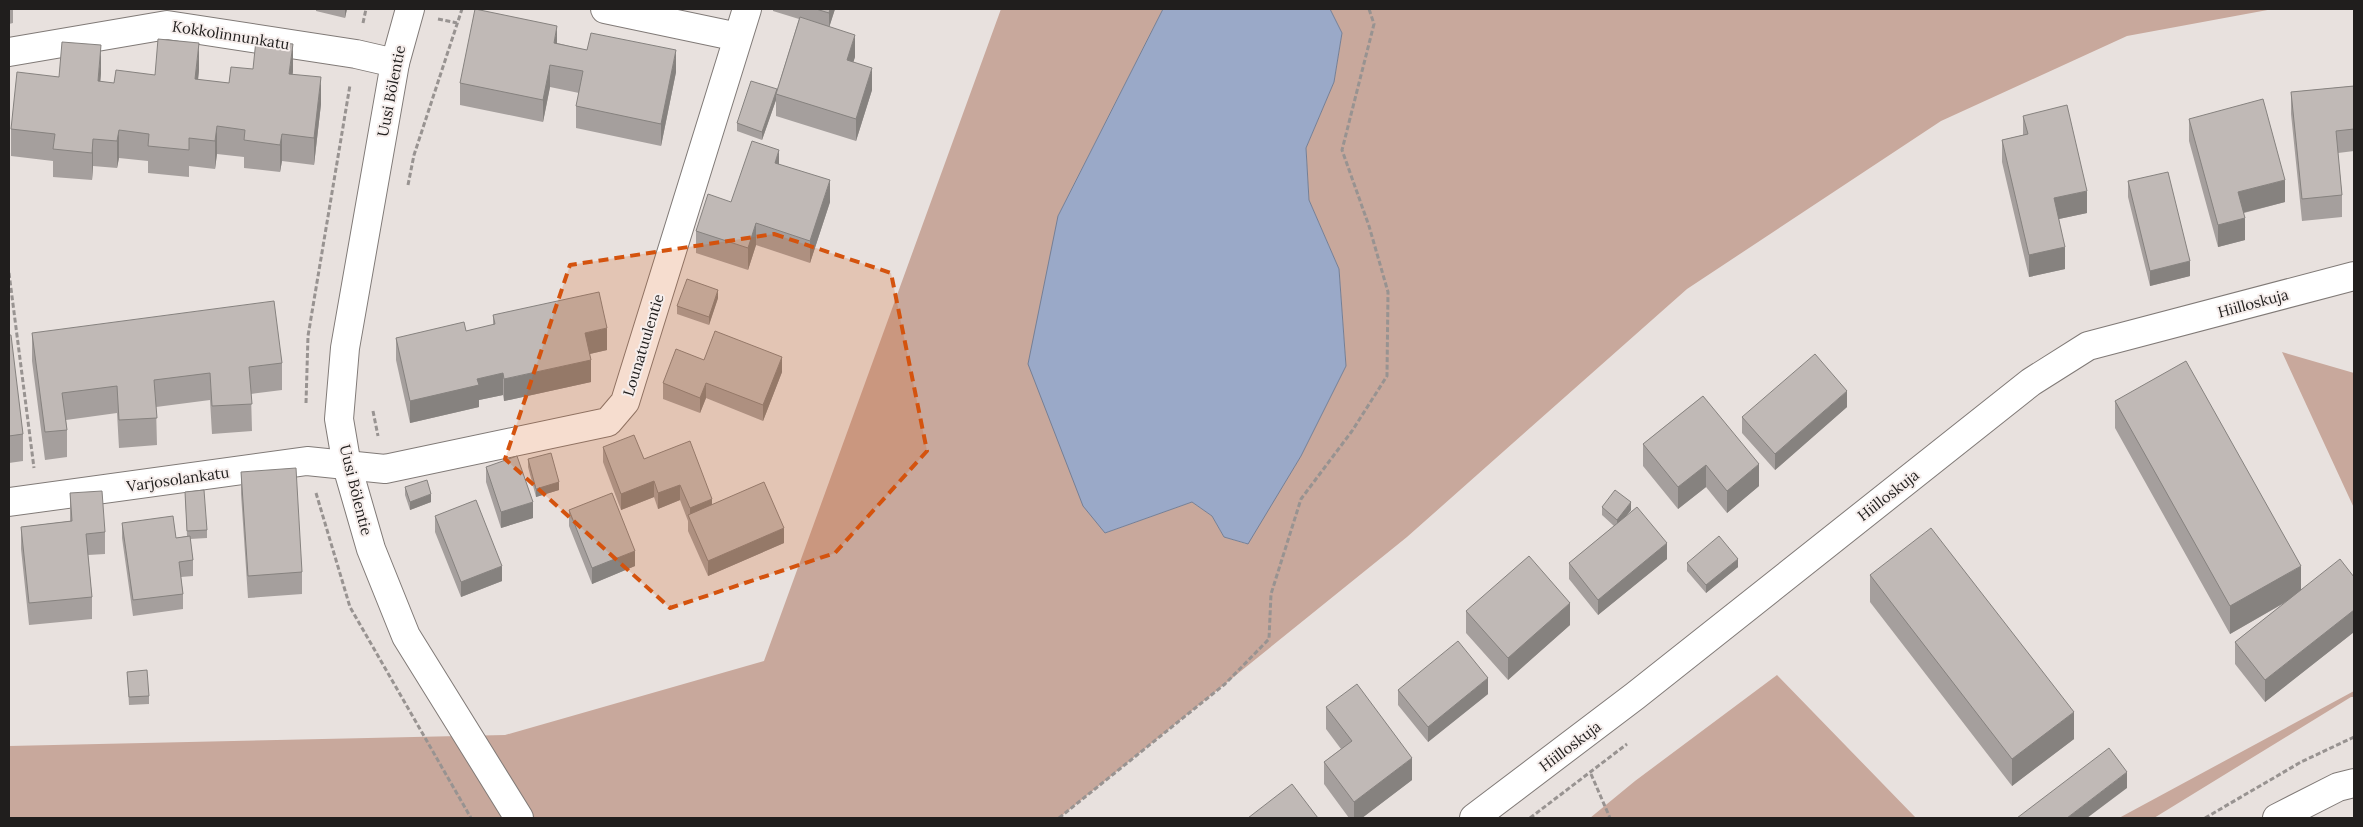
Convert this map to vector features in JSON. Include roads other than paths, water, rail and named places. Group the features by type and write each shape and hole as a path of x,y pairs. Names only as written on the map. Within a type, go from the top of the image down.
{"street":[{"name":"Uusi Bölentie","path":"410,9 395,63 344,348 339,419 347,466 371,549 406,636 519,818"},
{"path":"605,9 738,37"},
{"name":"Lounatuulentie","path":"347,466 385,469 608,422 626,402 747,9"},
{"name":"Kokkolinnunkatu","path":"9,52 167,25 356,54 395,63"},
{"name":"Hiilloskuja","path":"1474,818 1576,741 2031,382 2088,346 2354,276"},
{"name":"Varjosolankatu","path":"9,502 307,461 347,466"},
{"path":"2277,818 2338,787 2354,783"}],"water":[{"path":"1163,9 1330,9 1342,33 1334,82 1306,148 1309,200 1339,269 1346,366 1301,456 1248,544 1224,537 1212,516 1192,502 1105,533 1083,506 1028,364 1058,216"}]}
